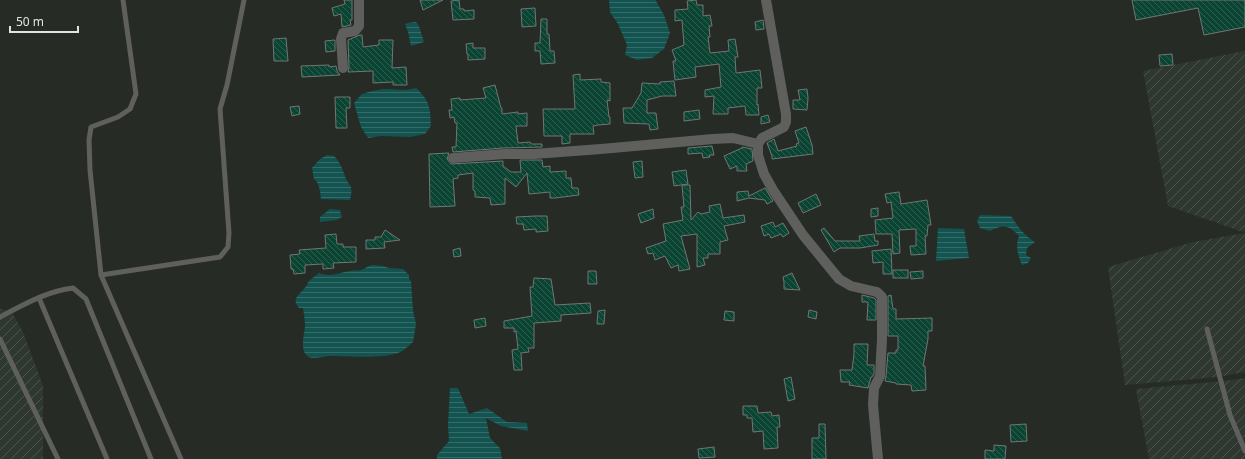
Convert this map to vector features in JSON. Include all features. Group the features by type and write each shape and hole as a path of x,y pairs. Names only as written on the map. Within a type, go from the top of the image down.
{"street":[{"path":"343,68 341,39 343,33 355,31 359,26 358,0"},
{"path":"766,0 786,114 786,122 784,127 762,138 758,144 758,155 772,190 824,262 839,279 851,286 877,292 882,297 880,376 874,388 873,405 878,459"},
{"path":"453,158 504,154 534,154 732,138 758,144"}],"lane":[{"path":"123,0 136,94 130,109 118,117 92,127 89,140 90,170 101,275 181,459"},
{"path":"101,275 220,257 228,247 229,233 220,109 227,85 244,0"},
{"path":"0,316 62,289 73,288 86,299 152,459"},
{"path":"39,298 107,459"},
{"path":"1207,329 1230,415 1245,451"},
{"path":"0,339 58,459"}],"shaded area":[{"path":"1245,51 1245,231 1243,232 1168,206 1143,71"},
{"path":"1245,233 1245,372 1218,377 1125,385 1108,267 1193,242"},
{"path":"0,309 11,311 23,332 43,386 43,459 0,459"},
{"path":"1245,378 1245,459 1149,459 1136,389"}],"water":[{"path":"609,0 655,0 664,15 670,33 664,49 652,58 637,60 625,55 627,45 618,24 610,12"},
{"path":"416,22 419,26 424,42 411,46 405,24"},
{"path":"416,88 427,101 430,109 431,126 425,134 410,137 381,136 368,138 361,127 354,103 362,94 384,89 407,90"},
{"path":"327,155 334,156 341,166 346,180 351,187 350,200 321,199 312,168 320,159"},
{"path":"330,209 340,210 341,215 343,216 337,220 320,222 320,217"},
{"path":"980,215 1011,216 1028,237 1035,242 1027,248 1026,255 1031,258 1028,263 1022,265 1017,247 1019,236 1015,232 1006,227 999,227 990,231 980,228 977,221"},
{"path":"938,228 964,229 969,258 936,261"},
{"path":"373,265 403,269 409,275 416,324 413,342 404,350 391,355 365,357 331,356 315,358 307,356 303,346 305,327 303,308 299,308 297,305 296,300 298,295 309,281 319,273 331,275 360,270"},
{"path":"450,388 458,388 469,414 487,408 507,422 527,423 528,431 501,426 486,418 490,438 500,448 502,459 437,459 437,455 449,441 448,425"}],"building":[{"path":"344,0 352,0 352,20 350,20 351,25 342,27 341,14 334,16 332,8 345,4"},
{"path":"420,0 443,0 423,10"},
{"path":"459,0 460,9 464,9 464,11 474,10 474,19 453,20 451,1"},
{"path":"696,0 697,5 703,5 703,16 710,15 712,26 709,26 710,37 708,37 710,53 729,51 728,40 735,39 738,57 735,57 736,73 760,70 762,88 757,88 757,105 758,104 759,115 746,115 745,106 728,108 728,114 713,114 714,96 705,97 705,90 721,87 719,64 695,67 696,77 675,80 673,61 676,61 672,50 684,45 682,20 675,21 675,10 688,9 687,1"},
{"path":"1132,0 1245,0 1245,27 1204,35 1198,8 1136,20"},
{"path":"535,8 536,26 522,27 521,9"},
{"path":"541,19 547,19 547,34 549,34 550,51 554,51 555,63 541,64 540,51 535,51 535,43 540,43"},
{"path":"763,20 764,29 756,30 755,22"},
{"path":"362,35 363,47 379,45 379,40 393,40 392,68 406,67 407,85 393,85 393,82 373,83 373,71 348,72 348,40"},
{"path":"286,38 288,61 274,61 273,39"},
{"path":"335,40 335,51 326,52 325,41"},
{"path":"473,43 473,48 485,48 485,59 468,60 466,44"},
{"path":"1172,54 1173,65 1160,66 1159,55"},
{"path":"329,65 329,67 336,66 340,75 302,77 301,66"},
{"path":"580,74 580,80 601,79 601,82 610,83 610,101 607,100 610,124 593,126 594,134 570,134 570,143 562,144 562,136 544,136 543,109 575,109 573,75"},
{"path":"674,81 676,96 662,96 647,100 647,113 656,113 658,129 650,130 649,124 624,123 623,108 632,108 641,93 642,83 660,84 660,82"},
{"path":"495,85 502,108 502,114 518,112 518,114 527,113 527,126 516,126 518,143 530,142 531,144 542,144 542,147 453,152 452,147 456,147 457,123 455,123 454,117 450,118 449,110 452,110 451,99 460,98 460,100 486,98 483,88"},
{"path":"807,89 807,110 793,109 793,100 800,100 798,90"},
{"path":"335,97 350,97 350,108 346,108 347,128 336,128"},
{"path":"299,106 300,114 292,116 290,107"},
{"path":"699,110 700,119 684,121 684,112"},
{"path":"768,115 770,122 761,124 761,117"},
{"path":"806,127 812,145 813,154 772,159 767,143 774,139 778,151 797,146 796,144 799,143 795,131"},
{"path":"712,146 714,155 709,155 710,157 703,158 702,153 688,154 688,148"},
{"path":"742,147 752,149 753,161 746,164 747,171 737,171 737,166 730,169 724,156"},
{"path":"449,153 447,159 451,164 503,161 503,166 511,172 521,172 520,160 542,160 543,167 550,166 550,172 566,171 566,178 571,178 572,188 578,188 579,195 550,198 550,192 529,194 527,173 516,187 505,178 505,204 491,205 490,198 475,197 475,191 473,190 473,173 458,175 458,178 453,179 455,206 430,207 429,154"},
{"path":"642,161 643,177 635,178 633,162"},
{"path":"686,170 688,184 674,186 672,172"},
{"path":"682,185 690,185 691,220 698,212 701,214 710,212 709,206 720,204 723,218 744,215 745,222 724,226 728,240 720,242 720,254 708,254 708,258 703,258 705,265 697,267 697,234 681,236 690,269 679,271 678,265 671,268 665,256 655,260 653,253 648,254 646,248 666,241 663,224 683,220 681,207 684,207"},
{"path":"765,188 773,201 767,204 765,200 749,198 737,201 737,192 748,191 749,196"},
{"path":"899,192 901,204 927,200 931,225 928,225 927,236 925,236 926,254 911,255 910,246 916,246 916,229 899,230 900,253 893,254 892,234 876,234 875,220 893,218 891,202 887,203 885,194"},
{"path":"816,194 821,205 803,213 798,203"},
{"path":"878,208 878,216 871,217 871,209"},
{"path":"653,209 654,218 641,223 638,214"},
{"path":"547,216 548,231 536,232 536,229 524,230 523,224 517,224 516,217"},
{"path":"773,222 775,227 783,223 789,233 783,237 781,234 771,238 769,234 764,236 761,226"},
{"path":"824,228 835,241 860,241 859,236 874,234 875,241 878,241 878,245 860,248 840,248 834,252 821,230"},
{"path":"385,230 400,240 384,242 385,248 366,249 366,240 375,240 375,237 381,237"},
{"path":"336,234 337,244 343,244 343,247 356,247 356,262 333,263 334,268 323,269 323,264 305,265 305,273 294,274 293,269 291,269 290,255 300,254 299,250 326,248 325,235"},
{"path":"460,248 461,256 454,257 453,250"},
{"path":"891,249 892,274 883,274 883,262 873,263 872,251"},
{"path":"893,270 908,270 908,278 893,278"},
{"path":"588,271 596,271 597,284 588,284"},
{"path":"923,271 923,278 911,279 910,272"},
{"path":"792,273 800,290 784,289 783,277"},
{"path":"534,278 551,279 555,305 590,303 591,313 561,315 561,321 534,323 534,348 528,348 529,352 521,353 522,370 514,370 512,350 518,349 516,331 514,332 514,328 504,328 504,321 532,316 530,287 533,287"},
{"path":"862,295 874,298 876,300 876,320 867,320 868,302 862,302"},
{"path":"891,295 893,309 896,309 896,319 932,318 932,331 928,331 923,366 925,366 926,390 912,391 911,385 896,384 885,381 888,353 896,353 896,350 898,350 898,336 888,336 888,296"},
{"path":"605,310 604,324 597,324 598,311"},
{"path":"809,310 817,312 816,319 808,317"},
{"path":"725,311 734,312 734,321 724,320"},
{"path":"485,318 486,326 475,328 474,320"},
{"path":"854,344 868,344 867,365 874,365 874,374 871,377 868,388 849,385 850,382 841,382 840,370 852,370"},
{"path":"791,377 795,399 788,401 784,379"},
{"path":"743,406 757,406 758,413 771,412 772,416 779,415 780,427 777,427 778,448 764,449 763,431 753,432 752,418 747,418 747,415 743,415"},
{"path":"819,424 825,424 826,459 812,459 812,438 819,438"},
{"path":"1026,424 1027,441 1011,442 1010,425"},
{"path":"994,445 1006,446 1005,459 985,459 985,450 994,451"},
{"path":"714,447 715,457 699,458 698,449"}]}
